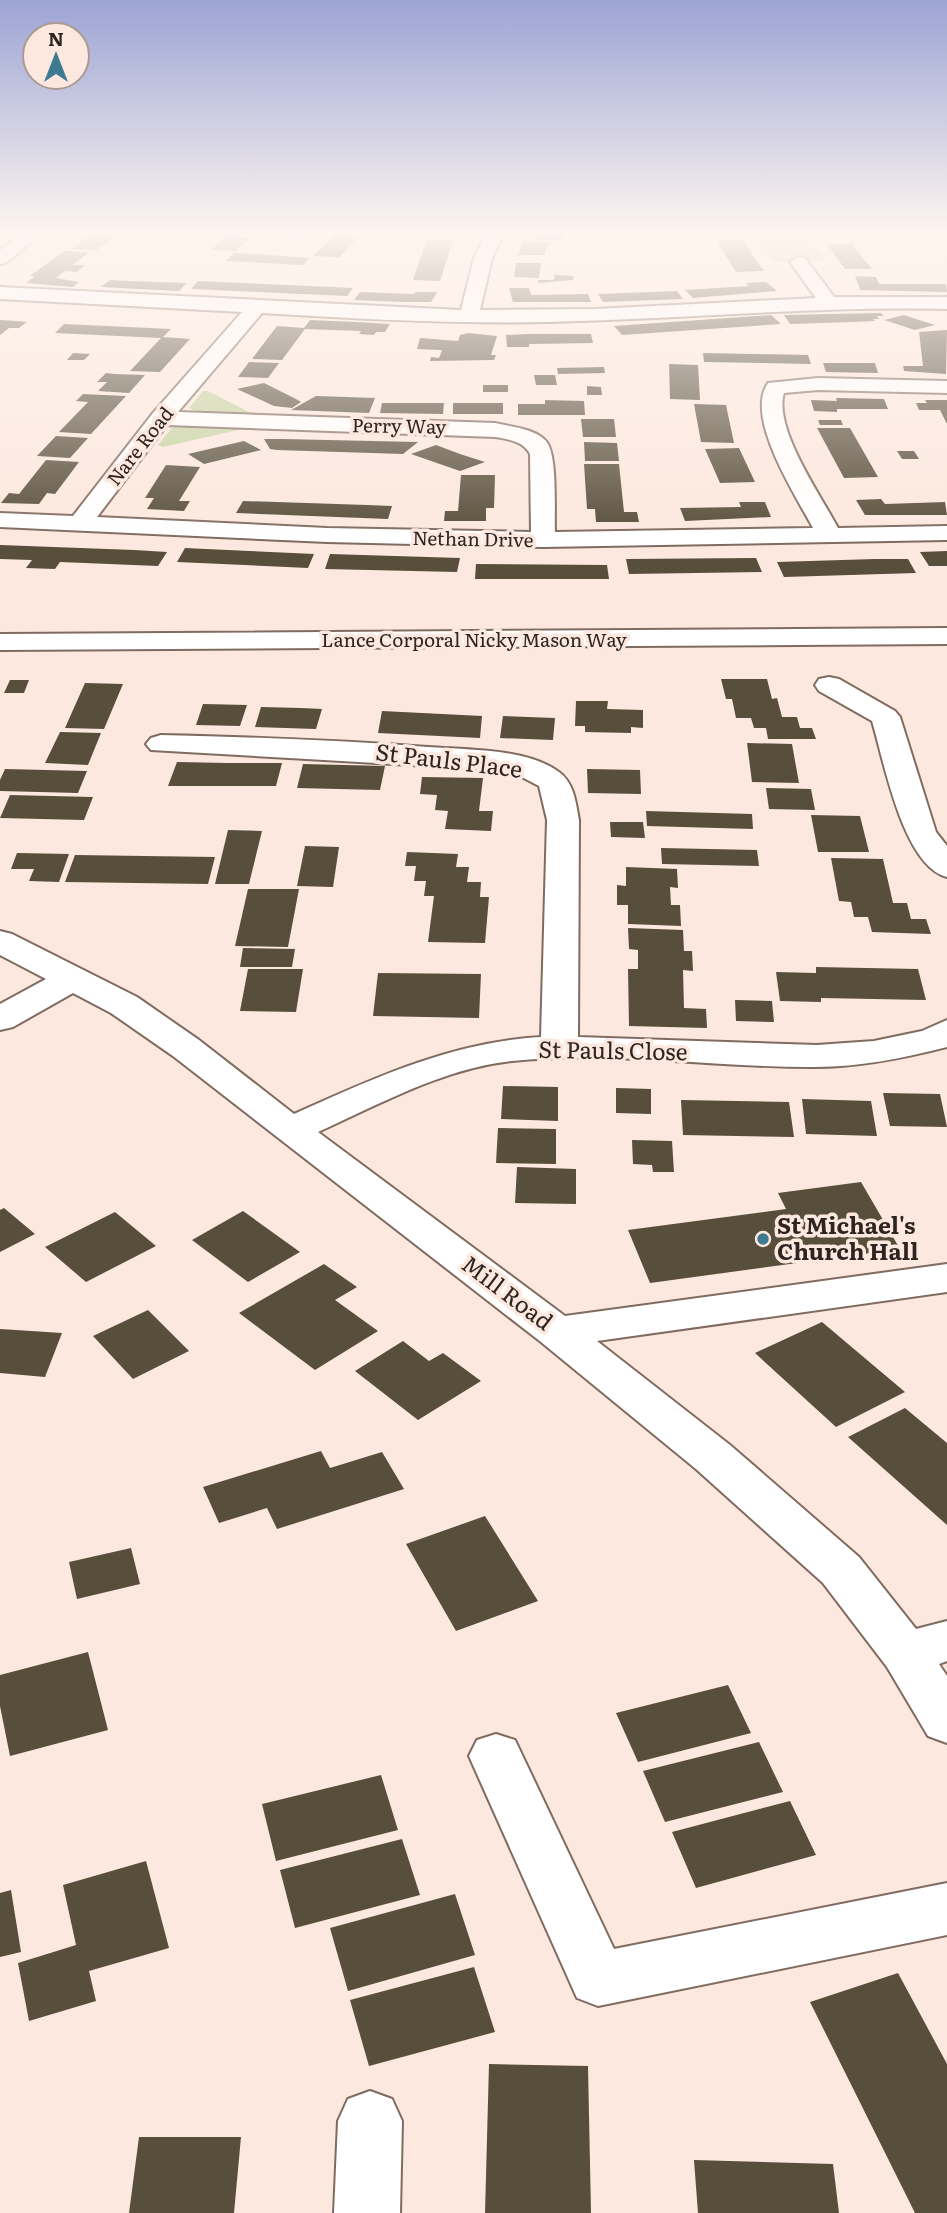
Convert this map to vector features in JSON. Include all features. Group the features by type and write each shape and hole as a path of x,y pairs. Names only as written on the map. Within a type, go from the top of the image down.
{"street":[{"name":"Nare Road","path":"79,524 161,418 234,333"},
{"path":"830,536 780,440 772,414 770,393 775,387 795,385 947,387"},
{"name":"Perry Way","path":"161,418 467,428 522,436 537,445 541,454 543,540"},
{"name":"Nethan Drive","path":"0,520 340,535 543,540 947,533"},
{"name":"Lance Corporal Nicky Mason Way","path":"0,642 947,636"},
{"path":"829,685 885,717 921,834 947,867"},
{"name":"St Pauls Place","path":"161,744 340,748 465,759 530,770 551,781 558,795 563,820 559,1047"},
{"name":"Mill Road","path":"0,941 124,1006 176,1041 557,1332 713,1457 926,1647 947,1721"},
{"path":"0,1019 72,979"},
{"name":"St Pauls Close","path":"290,1130 404,1079 453,1062 510,1051 559,1047 817,1056 874,1052 934,1039 947,1031"},
{"path":"557,1332 947,1278"},
{"path":"496,1756 598,1979 947,1909"},
{"path":"367,2213 370,2122"}],"green space":[{"path":"203,391 253,414 201,413 189,408"},
{"path":"189,425 242,429 163,447 158,445 172,428"}],"building":[{"path":"61,333 167,333 163,337 190,339 160,372 130,371 161,338"},
{"path":"271,333 302,333 282,360 252,359"},
{"path":"919,333 947,333 946,374 904,371 903,366 923,366"},
{"path":"591,334 593,343 507,347 506,335"},
{"path":"460,335 497,336 491,355 496,355 494,360 430,361 431,357 439,358 442,350 417,349 420,338 458,341"},
{"path":"73,353 90,354 84,360 67,360"},
{"path":"703,353 808,355 811,364 704,362"},
{"path":"249,362 279,363 268,378 238,377"},
{"path":"823,363 875,363 878,373 826,372"},
{"path":"669,364 698,365 700,400 670,399"},
{"path":"604,367 605,373 558,374 557,368"},
{"path":"106,373 145,375 129,393 98,391 107,382 97,382"},
{"path":"534,375 555,375 557,385 536,385"},
{"path":"264,383 301,402 292,408 274,406 237,389"},
{"path":"483,385 508,385 508,392 483,392"},
{"path":"587,386 601,387 602,395 587,395"},
{"path":"83,394 126,396 91,434 59,432 88,402 76,401"},
{"path":"316,396 375,398 369,413 291,410"},
{"path":"836,398 884,399 888,409 814,411 811,400 837,401"},
{"path":"545,400 584,401 585,415 518,415 518,404 545,404"},
{"path":"925,400 947,400 947,424 940,410 919,410 916,403 927,403"},
{"path":"382,403 444,403 443,414 380,413"},
{"path":"453,403 503,403 503,414 453,414"},
{"path":"694,404 726,405 734,443 701,442"},
{"path":"581,419 614,419 616,437 583,437"},
{"path":"818,420 841,420 843,425 820,425"},
{"path":"817,428 850,428 878,477 844,478"},
{"path":"56,436 88,438 70,458 37,456"},
{"path":"264,439 418,442 403,454 277,450 270,449"},
{"path":"244,441 261,450 204,464 188,454"},
{"path":"584,442 617,443 619,461 585,461"},
{"path":"436,445 485,462 460,471 411,454"},
{"path":"739,448 755,482 720,483 705,449"},
{"path":"897,451 914,451 919,459 902,459"},
{"path":"46,460 79,462 55,494 47,493 39,504 1,503 9,493 19,494"},
{"path":"584,464 619,464 624,512 637,512 639,522 596,522 595,509 587,509"},
{"path":"166,465 200,467 179,501 190,501 184,511 147,509 154,498 145,498"},
{"path":"461,475 495,475 494,508 486,508 486,521 444,521 445,511 458,511"},
{"path":"881,499 885,504 945,502 947,515 865,515 856,500"},
{"path":"243,501 392,506 388,519 236,513"},
{"path":"739,502 765,502 771,517 685,521 680,508 741,507"},
{"path":"0,545 167,552 158,566 60,562 55,569 26,568 32,560 0,559"},
{"path":"185,548 314,554 308,568 177,562"},
{"path":"947,551 947,566 929,566 920,552"},
{"path":"330,554 460,558 457,572 325,569"},
{"path":"756,558 762,572 629,574 626,559"},
{"path":"908,559 916,573 784,577 777,562"},
{"path":"476,564 607,565 609,579 475,579"},
{"path":"721,679 767,679 772,699 777,698 782,717 797,717 800,728 812,728 816,739 768,739 766,728 754,728 751,718 736,718 732,699 726,699"},
{"path":"10,680 29,680 24,693 4,693"},
{"path":"85,683 123,684 104,729 65,728"},
{"path":"576,701 608,701 607,709 643,710 643,728 631,727 631,733 585,732 585,726 575,726"},
{"path":"203,704 247,705 240,726 196,725"},
{"path":"261,707 322,709 316,729 255,727"},
{"path":"382,711 482,716 480,738 378,733"},
{"path":"503,716 555,718 553,740 500,738"},
{"path":"60,732 101,733 88,765 45,763"},
{"path":"747,743 792,744 799,783 752,782"},
{"path":"177,762 282,763 276,786 168,786"},
{"path":"303,764 385,766 380,790 297,788"},
{"path":"5,769 87,771 78,793 0,791 0,780"},
{"path":"587,769 640,770 641,794 588,793"},
{"path":"422,777 483,778 479,811 493,811 491,831 445,829 448,811 435,810 437,795 420,794"},
{"path":"766,788 811,789 815,810 769,809"},
{"path":"10,795 93,797 84,820 0,818"},
{"path":"646,811 752,814 753,829 647,826"},
{"path":"811,815 860,816 869,852 818,852"},
{"path":"610,822 643,822 645,838 611,837"},
{"path":"228,830 262,831 249,884 215,884"},
{"path":"305,846 339,847 333,887 297,886"},
{"path":"661,848 757,850 759,866 662,864"},
{"path":"407,852 458,854 456,867 469,867 467,882 481,882 480,897 489,897 485,943 428,942 434,896 424,896 426,881 414,881 416,866 405,866"},
{"path":"17,853 69,854 59,882 29,881 34,869 11,869"},
{"path":"75,855 215,857 208,884 65,882"},
{"path":"831,858 883,859 893,903 907,903 911,919 926,919 931,934 872,932 868,917 854,917 851,902 839,901"},
{"path":"626,867 677,869 678,888 670,887 671,905 680,905 681,926 628,924 628,905 617,905 617,885 626,886"},
{"path":"248,889 299,889 288,947 235,946"},
{"path":"628,928 683,930 684,951 692,951 693,971 683,970 684,1008 706,1009 707,1028 629,1026 628,969 638,969 638,950 629,949"},
{"path":"243,948 295,949 292,967 240,967"},
{"path":"816,967 918,969 926,1000 821,998 821,1002 780,1001 776,972 816,973"},
{"path":"248,969 303,969 296,1012 240,1011"},
{"path":"378,973 481,974 479,1018 373,1016"},
{"path":"735,1000 772,1001 774,1022 736,1021"},
{"path":"503,1086 558,1087 558,1121 501,1119"},
{"path":"616,1088 651,1089 651,1114 616,1113"},
{"path":"883,1093 940,1094 947,1127 890,1126"},
{"path":"802,1099 871,1101 877,1136 806,1134"},
{"path":"681,1100 789,1102 794,1137 683,1135"},
{"path":"498,1128 556,1129 556,1164 496,1163"},
{"path":"632,1140 672,1141 674,1172 653,1172 652,1165 633,1164"},
{"path":"517,1167 576,1169 576,1204 515,1203"},
{"name":"St Michael's Church Hall","path":"861,1182 900,1249 650,1283 628,1230 786,1209 778,1193"},
{"path":"4,1208 35,1234 0,1252 0,1210"},
{"path":"243,1211 300,1252 248,1282 192,1240"},
{"path":"115,1212 156,1246 86,1282 45,1247"},
{"path":"324,1264 357,1287 335,1300 378,1331 315,1370 239,1313"},
{"path":"148,1310 189,1351 133,1379 93,1336"},
{"path":"822,1322 905,1392 836,1427 755,1353"},
{"path":"0,1329 62,1333 45,1377 0,1373"},
{"path":"403,1341 429,1361 443,1353 481,1381 418,1420 355,1371"},
{"path":"905,1408 947,1443 947,1525 848,1437"},
{"path":"321,1451 330,1468 382,1452 404,1489 277,1529 267,1508 219,1523 203,1487"},
{"path":"485,1516 538,1601 456,1631 406,1544"},
{"path":"131,1548 140,1584 77,1599 69,1562"},
{"path":"88,1652 108,1730 10,1756 0,1706 0,1675"},
{"path":"728,1685 751,1733 638,1762 616,1713"},
{"path":"759,1742 783,1792 665,1822 643,1771"},
{"path":"381,1775 398,1830 276,1861 262,1804"},
{"path":"790,1801 816,1855 696,1888 672,1832"},
{"path":"402,1839 420,1895 295,1928 280,1870"},
{"path":"146,1861 169,1948 89,1971 96,2001 29,2021 18,1963 76,1945 63,1885"},
{"path":"11,1890 21,1952 0,1957 0,1893"},
{"path":"455,1894 475,1955 348,1991 330,1928"},
{"path":"474,1967 495,2032 369,2066 350,2000"},
{"path":"898,1973 947,2064 947,2213 915,2213 810,2002"},
{"path":"489,2064 588,2066 591,2213 485,2213"},
{"path":"139,2137 241,2137 234,2213 129,2213"},
{"path":"694,2160 833,2164 839,2213 698,2213"}],"place":[{"name":"St Michael's Church Hall","path":"763,1239"}]}
